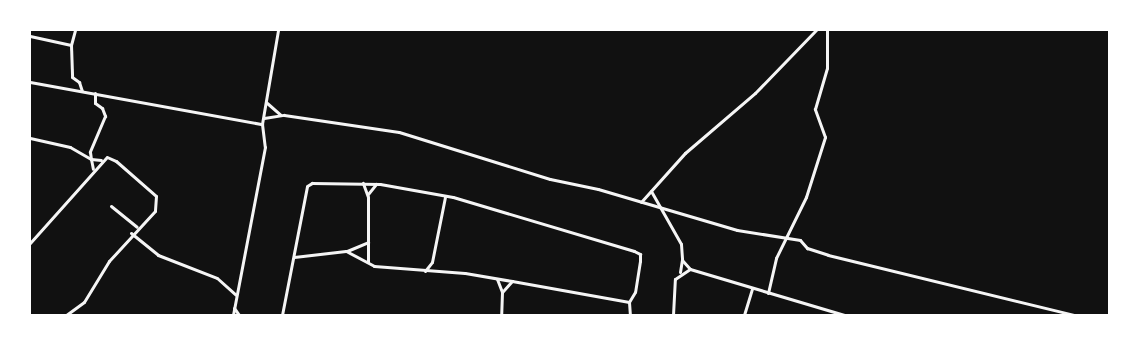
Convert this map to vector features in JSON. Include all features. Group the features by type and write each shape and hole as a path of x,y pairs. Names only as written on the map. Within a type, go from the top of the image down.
{"street":[{"path":"75,30 71,45 72,77 79,82 82,91"},
{"path":"233,315 265,147 262,124 267,103 278,30"},
{"path":"641,202 685,153 755,93 816,30"},
{"path":"768,293 776,258 806,197 825,137 815,109 827,68 827,30"},
{"path":"30,36 71,45"},
{"path":"30,82 262,124"},
{"path":"93,170 90,146 105,116 102,108 94,103 95,93"},
{"path":"267,103 281,116"},
{"path":"264,118 281,116 399,132 550,179 786,240 800,240 807,248 828,255 1075,315"},
{"path":"30,138 61,143 91,159 101,160"},
{"path":"30,243 101,160 107,157 116,161 156,196 158,207 131,233 84,302 66,315"},
{"path":"282,315 307,186 312,182 376,184 445,197 640,254 635,292 628,302 630,315"},
{"path":"363,183 368,194 368,262"},
{"path":"368,194 376,184"},
{"path":"651,191 681,244 682,260 680,272 675,279 673,315"},
{"path":"425,271 432,262 445,197"},
{"path":"111,206 137,227"},
{"path":"131,233 158,255 217,278 236,295"},
{"path":"294,257 346,251 368,242"},
{"path":"346,251 368,262 425,271 512,281 628,302"},
{"path":"682,260 690,269 752,289 844,315"},
{"path":"680,272 690,269"},
{"path":"497,279 502,292 501,315"},
{"path":"502,292 512,281"},
{"path":"744,315 752,289"},
{"path":"234,308 239,315"}]}
